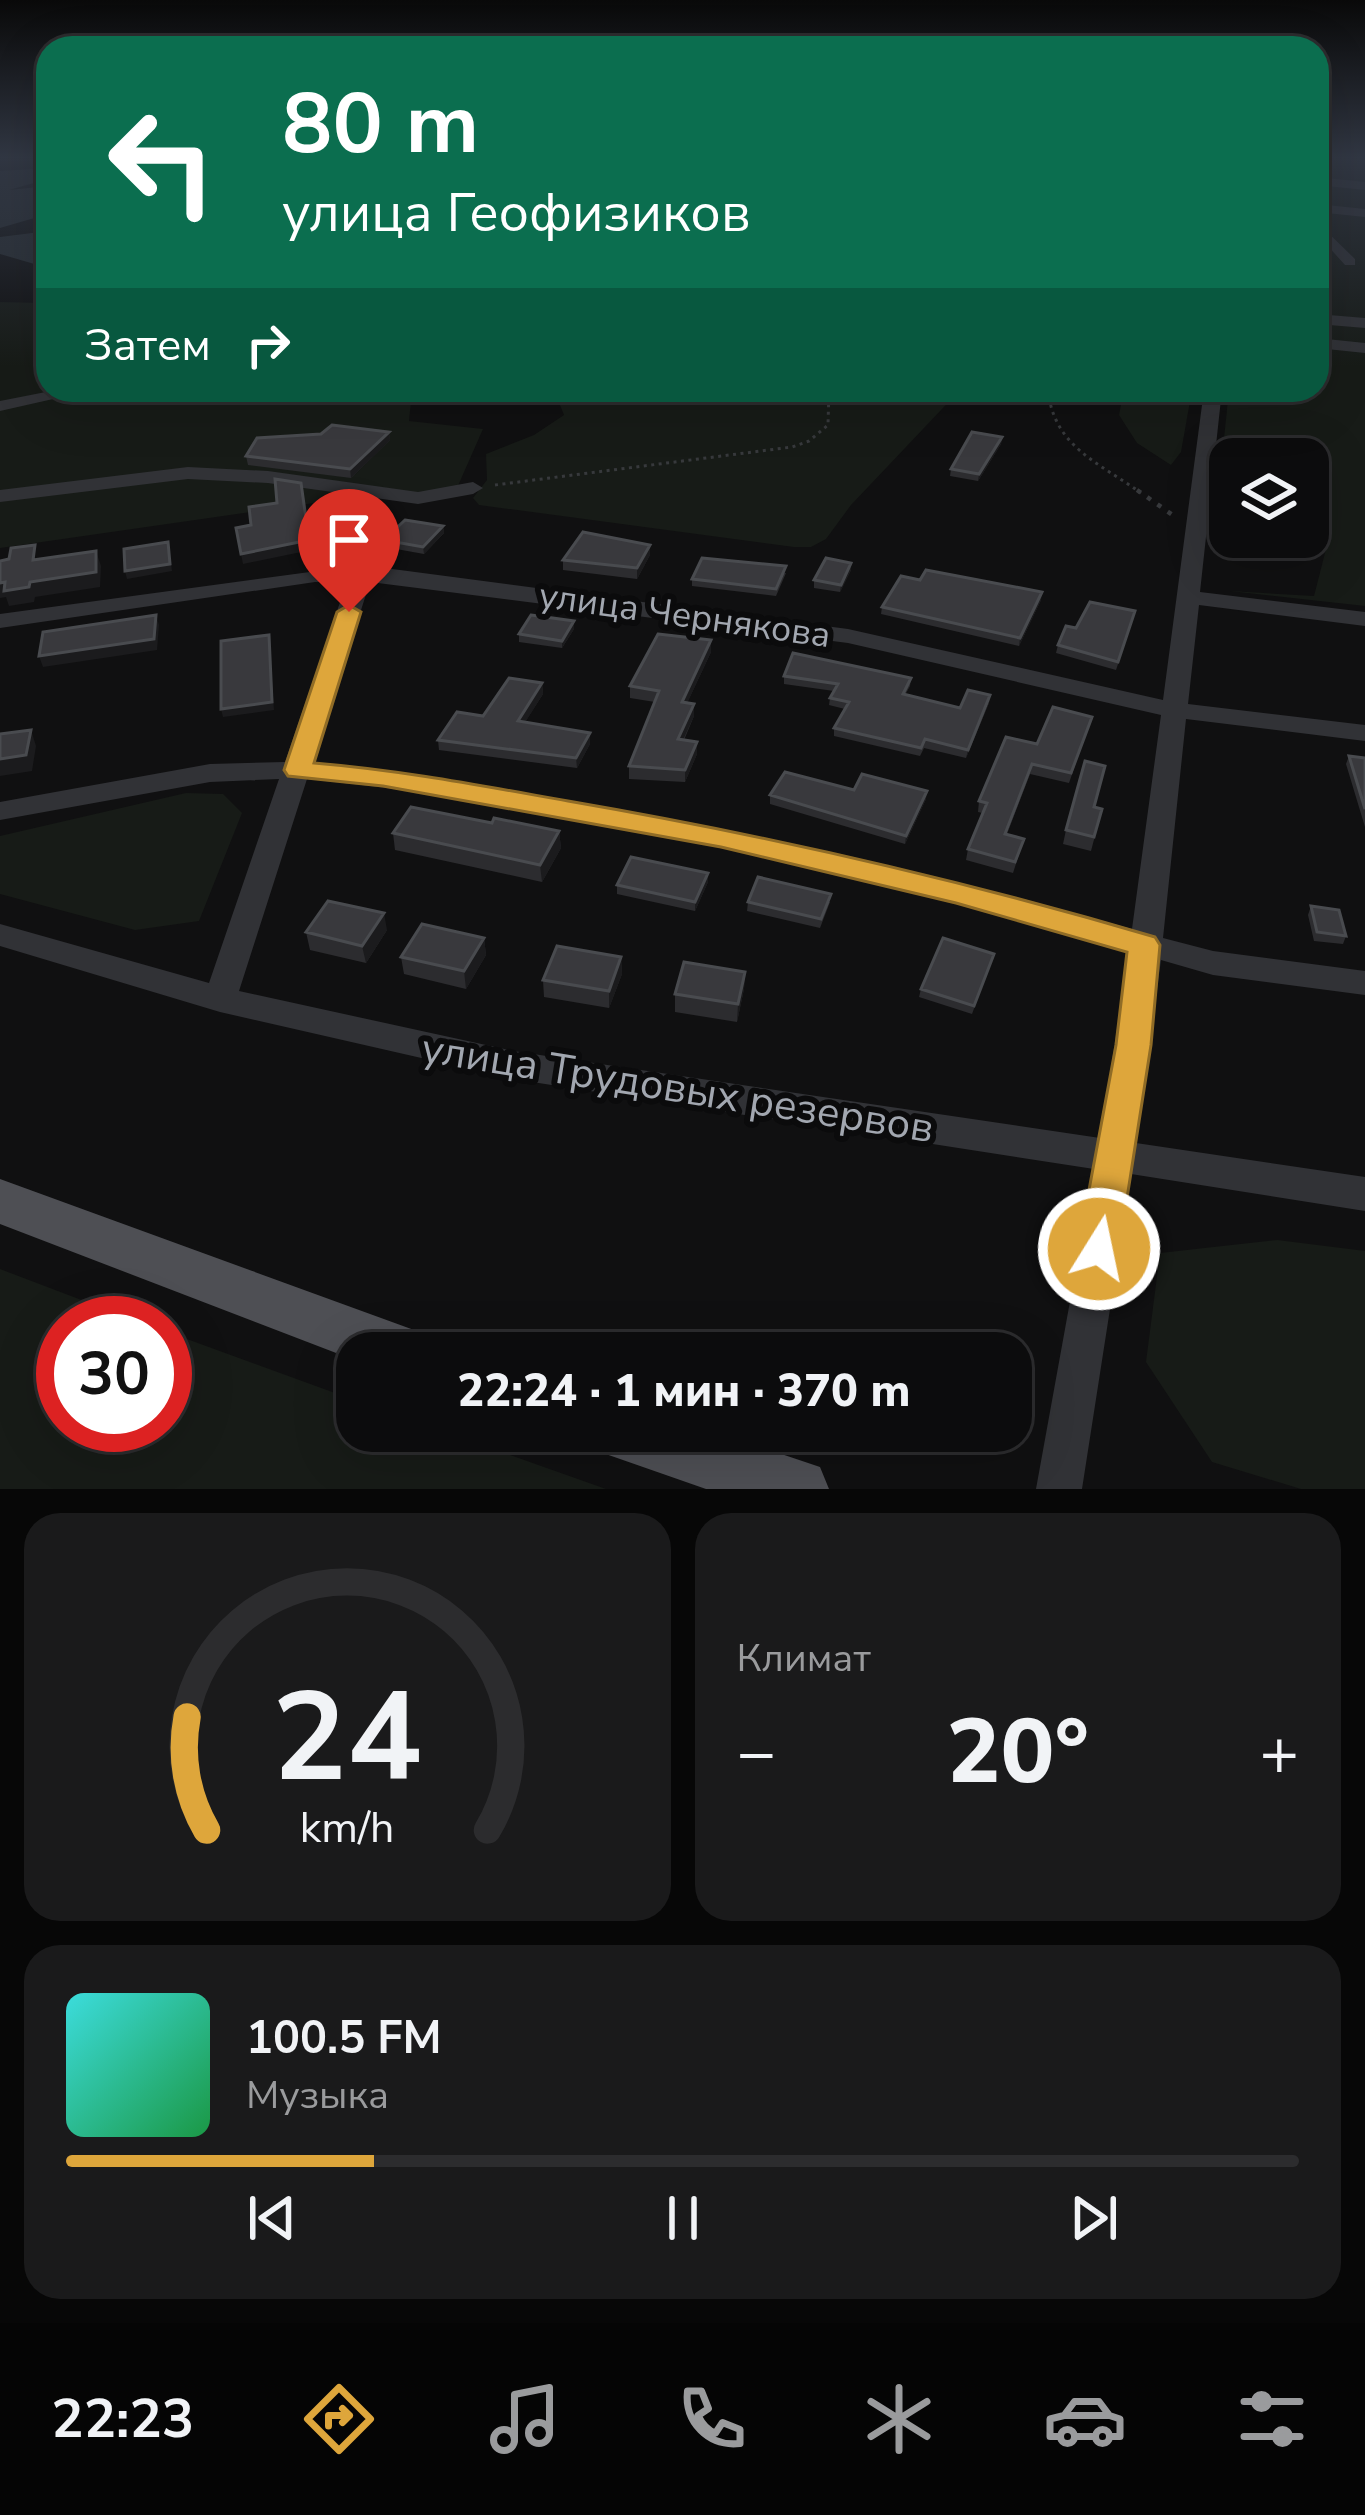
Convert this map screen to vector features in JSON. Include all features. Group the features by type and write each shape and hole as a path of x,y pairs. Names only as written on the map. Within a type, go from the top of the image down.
{"main road":[{"path":"0,1202 349,1332"},
{"path":"685,1452 799,1489"}],"street":[{"path":"1329,237 1357,262"},
{"path":"1329,320 1365,323"},
{"path":"1329,344 1365,348"},
{"path":"0,406 36,399"},
{"path":"1059,1489 1115,1157 1212,402"},
{"path":"0,496 188,473 268,477 418,498 473,488"},
{"path":"220,999 362,572"},
{"name":"улица Чернякова","path":"0,621 362,572 848,636 1173,710 1365,733"},
{"path":"1188,597 1365,619"},
{"path":"0,811 210,773 298,770 383,778 721,837 957,892 1213,963 1365,983"},
{"name":"улица Трудовых резервов","path":"0,935 220,999 513,1065 1365,1194"}],"path":[{"path":"473,488 792,447 828,424 829,402"},
{"path":"1049,402 1051,418 1069,442 1164,513 1197,523"}],"shaded area":[{"path":"1329,227 1365,227 1365,606 1230,591 1314,596 1324,558 1329,558 1329,438 1224,438 1228,402 1329,402"},
{"path":"36,232 36,264 0,254 0,237"},
{"path":"0,302 36,303 36,402 411,402 409,421 483,429 457,488 314,503 0,548"},
{"path":"559,402 949,402 851,505 826,539 811,547 479,505 473,498 487,480 486,454 534,435 564,415"},
{"path":"1122,402 1190,402 1181,452 1171,465 1137,443 1119,415"},
{"path":"186,793 223,794 242,813 199,921 135,930 0,894 0,836"},
{"path":"1277,1240 1365,1251 1365,1489 1301,1489 1212,1462 1146,1362 1160,1253"},
{"path":"0,1269 71,1296 36,1296 36,1452 192,1452 192,1341 336,1393 336,1452 502,1452 606,1489 0,1489"}],"building":[{"path":"332,425 389,432 350,469 246,456 257,438 321,434"},
{"path":"972,432 1002,437 979,474 951,469"},
{"path":"275,479 301,483 309,540 241,554 236,528 251,525 249,507 277,503"},
{"path":"405,520 443,526 423,547 384,540"},
{"path":"583,532 650,545 637,568 563,560"},
{"path":"168,542 170,564 125,571 124,549"},
{"path":"35,545 33,560 96,551 96,572 4,591 0,561 9,559 11,548"},
{"path":"702,558 786,566 776,589 692,579"},
{"path":"826,558 851,563 841,585 814,580"},
{"path":"926,570 1042,592 1020,638 882,607 901,576 920,580"},
{"path":"1090,602 1135,611 1118,662 1058,645 1066,626 1076,628"},
{"path":"156,615 154,639 39,656 43,632"},
{"path":"531,615 574,621 562,641 519,634"},
{"path":"658,634 711,640 682,702 694,704 678,739 697,742 685,770 629,766 659,691 630,686"},
{"path":"269,635 272,702 221,709 221,641"},
{"path":"793,653 911,678 903,694 960,708 968,690 990,695 968,750 925,739 921,748 834,728 849,702 830,698 838,684 784,676"},
{"path":"509,678 542,683 518,721 590,733 576,758 438,740 457,712 483,716"},
{"path":"1053,707 1092,717 1071,773 1032,764 1005,834 1024,839 1015,862 968,849 987,803 979,801 1006,737 1037,744"},
{"path":"31,730 26,755 0,759 0,734"},
{"path":"1349,756 1365,758 1365,809"},
{"path":"1085,761 1105,766 1094,807 1102,809 1094,837 1066,830"},
{"path":"785,772 854,790 862,774 927,791 906,836 770,795"},
{"path":"411,807 559,831 540,865 393,833"},
{"path":"631,857 708,873 695,902 617,885"},
{"path":"758,877 831,894 821,919 748,902"},
{"path":"328,901 384,913 362,946 306,932"},
{"path":"1311,906 1339,910 1346,936 1317,932"},
{"path":"422,924 484,938 464,971 401,957"},
{"path":"943,938 994,954 974,1006 921,989"},
{"path":"557,946 621,957 609,991 543,980"},
{"path":"684,962 745,972 738,1004 675,994"}],"route":[{"path":"349,612 298,770 383,778 721,837 957,892 1144,945 1134,1045 1099,1249"}]}
